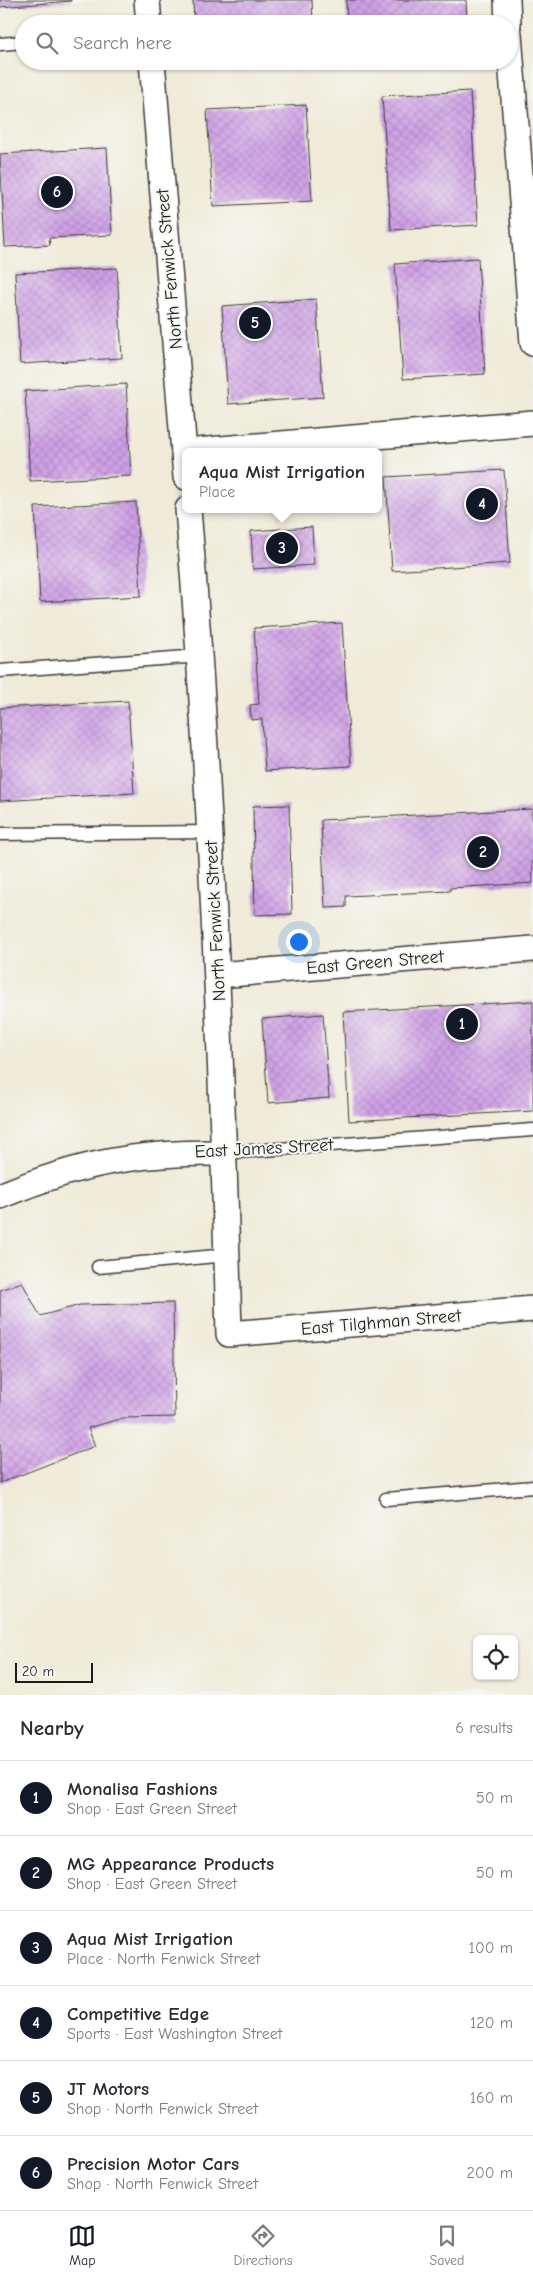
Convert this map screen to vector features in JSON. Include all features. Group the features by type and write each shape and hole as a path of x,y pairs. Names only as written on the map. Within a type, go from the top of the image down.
{"street":[{"path":"147,0 148,15"},
{"path":"507,0 508,15"},
{"name":"North Fenwick Street","path":"153,70 184,448"},
{"path":"512,70 529,248 533,343"},
{"path":"232,448 533,423"},
{"name":"North Fenwick Street","path":"188,513 200,656 211,832 218,975 229,1334"},
{"name":"East Green Street","path":"218,975 533,949"},
{"name":"East James Street","path":"0,1196 41,1179 122,1158 178,1152 224,1153"},
{"name":"East Tilghman Street","path":"229,1334 533,1309"}],"lane":[{"path":"0,44 15,43"},
{"path":"0,671 200,656"},
{"path":"0,834 211,832"},
{"name":"East James Street","path":"224,1153 533,1130"},
{"path":"98,1267 227,1255"},
{"path":"386,1499 533,1487"}],"building":[{"path":"0,0 71,0 71,1 0,7"},
{"path":"193,0 312,0 313,15 194,15"},
{"path":"346,0 466,0 467,15 347,15"},
{"path":"470,91 478,225 391,230 382,96"},
{"path":"306,105 312,201 213,206 207,110"},
{"path":"107,148 112,235 49,238 50,245 5,247 0,154"},
{"path":"478,258 485,374 403,379 395,264"},
{"path":"117,268 122,358 20,364 15,273"},
{"path":"316,299 323,397 228,404 222,306"},
{"path":"126,384 131,476 30,481 25,391"},
{"path":"504,470 510,563 392,571 386,477"},
{"path":"136,502 141,596 40,602 35,507"},
{"path":"312,527 314,565 253,569 251,531"},
{"path":"342,623 351,766 265,771 262,719 251,720 250,705 259,704 254,628"},
{"path":"128,701 134,793 0,801 0,708"},
{"path":"289,805 292,914 255,915 253,806"},
{"path":"532,809 533,883 450,888 450,891 346,896 346,907 325,908 321,820"},
{"path":"533,1001 533,1111 349,1121 343,1012"},
{"path":"323,1014 329,1098 268,1103 262,1019"},
{"path":"22,1282 40,1316 80,1305 173,1303 175,1417 123,1418 88,1428 95,1446 0,1483 0,1290"}],"place":[{"name":"Precision Motor Cars","path":"57,192"},
{"name":"JT Motors","path":"255,323"},
{"name":"Competitive Edge","path":"482,504"},
{"name":"Aqua Mist Irrigation","path":"282,548"},
{"name":"MG Appearance Products","path":"483,852"},
{"name":"Monalisa Fashions","path":"462,1024"}]}
